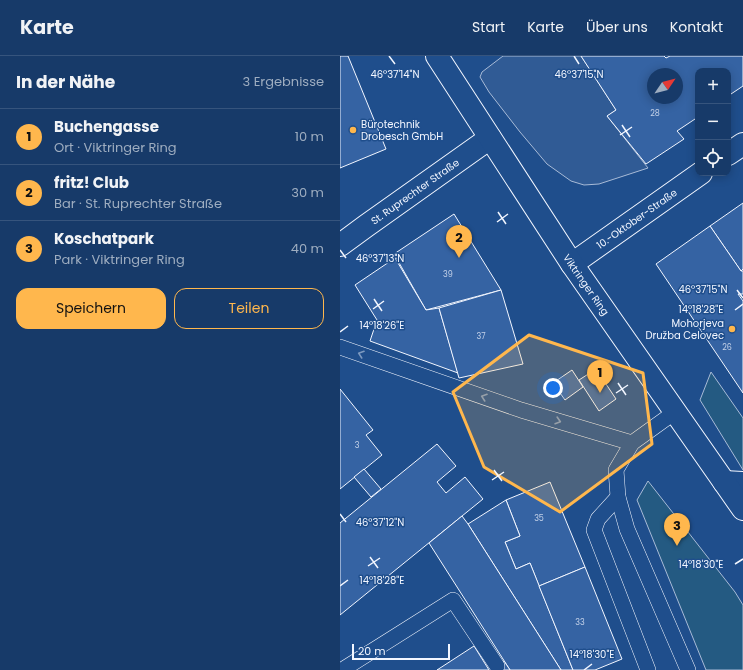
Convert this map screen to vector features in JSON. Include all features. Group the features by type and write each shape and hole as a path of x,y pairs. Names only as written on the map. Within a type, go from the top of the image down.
{"main road":[{"name":"Viktringer Ring","path":"437,56 572,264 675,412 733,482 743,509"},
{"name":"St. Ruprechter Straße","path":"340,245 490,138"},
{"path":"731,152 743,144"},
{"name":"10.-Oktober-Straße","path":"572,264 697,176"}],"lane":[{"path":"340,347 521,410 632,443"},
{"path":"675,412 632,443 616,470 618,497 627,529 688,670"},
{"path":"618,497 598,519 594,530 648,670"},
{"path":"342,670 453,600 497,666"}],"highlighted area":[{"path":"529,335 643,373 652,444 560,512 484,467 453,392"}],"shaded area":[{"path":"503,56 581,56 616,110 607,116 648,168 599,184 584,185 571,181 547,164 489,92 480,77 482,72"},
{"path":"711,372 743,418 743,470 700,400"},
{"path":"648,481 735,592 743,605 743,670 706,670 637,500"}],"building":[{"path":"340,56 348,56 386,149 340,168"},
{"path":"581,56 664,56 666,58 670,56 743,56 743,86 731,94 731,68 695,68 695,119 677,131 684,139 646,164 607,116 616,110"},
{"path":"743,203 743,269 741,271 710,226"},
{"path":"454,214 501,290 426,310 394,254"},
{"path":"710,226 741,271 743,271 743,294 738,294 743,301 743,393 656,264"},
{"path":"395,258 426,310 439,308 458,373 370,341 377,320 355,285"},
{"path":"501,290 523,364 459,378 439,308"},
{"path":"596,369 616,399 599,411 579,380"},
{"path":"572,370 583,387 565,400 553,383"},
{"path":"340,389 373,430 366,435 382,455 340,489"},
{"path":"437,444 456,466 437,482 446,493 465,477 483,499 340,615 340,523"},
{"path":"364,469 381,489 371,497 354,477"},
{"path":"550,482 585,567 539,586 530,563 516,569 505,542 520,536 506,500"},
{"path":"506,500 520,536 505,542 516,569 530,563 573,670 561,670 468,524"},
{"path":"462,516 561,670 510,670 429,543"},
{"path":"585,567 622,659 595,670 573,670 539,586"},
{"path":"474,646 489,670 437,670"},
{"path":"504,661 510,670 491,670 497,666"}],"place":[{"name":"Bürotechnik Drobesch GmbH","path":"353,130"},
{"name":"fritz! Club","path":"459,258"},
{"name":"Mohorjeva Družba Celovec","path":"732,329"},
{"name":"Buchengasse","path":"600,393"},
{"name":"Koschatpark","path":"677,546"}]}
